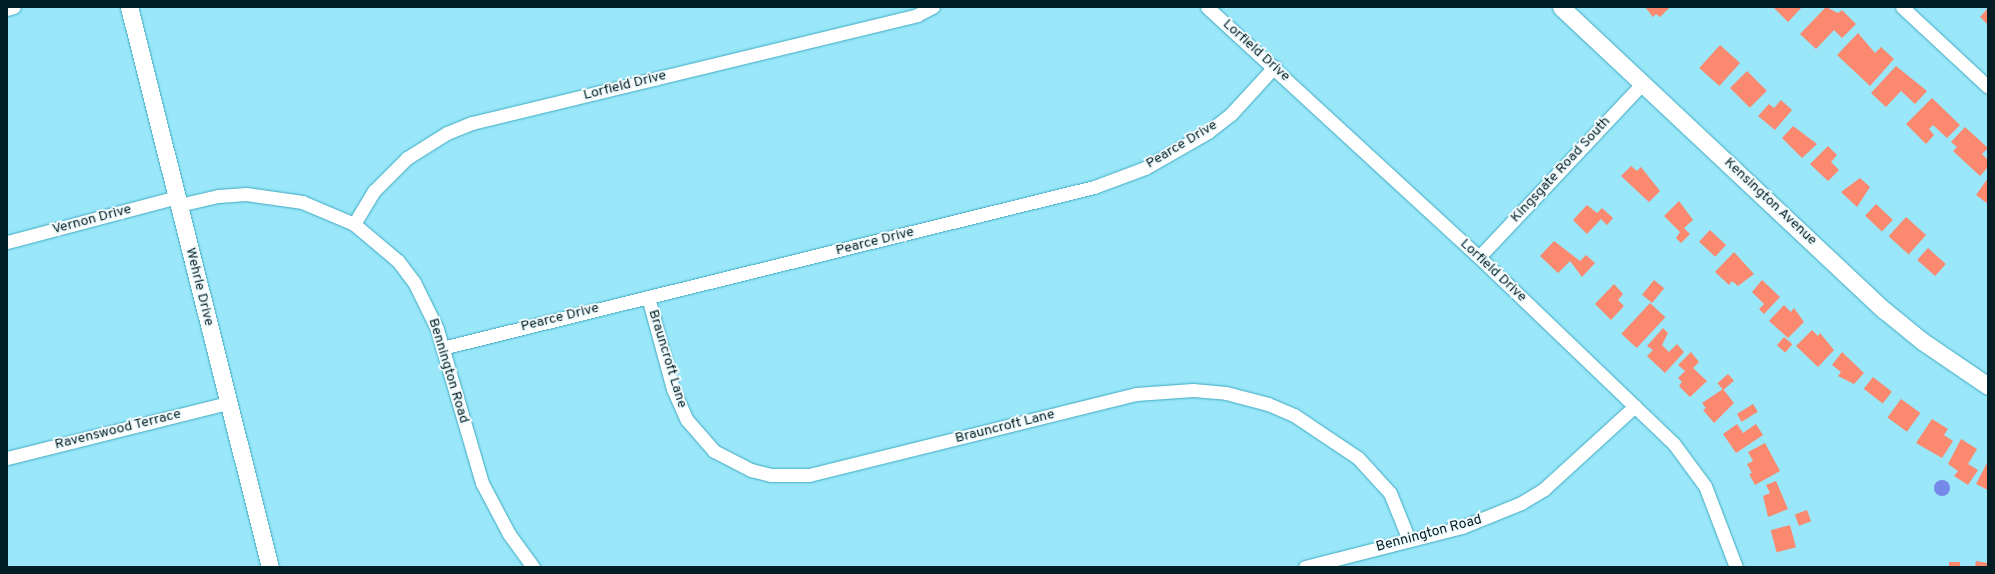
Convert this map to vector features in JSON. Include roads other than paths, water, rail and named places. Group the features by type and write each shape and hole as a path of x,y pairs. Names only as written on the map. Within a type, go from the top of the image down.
{"street":[{"path":"7,9 14,7"},
{"name":"Wehrle Drive","path":"129,7 270,567"},
{"name":"Lorfield Drive","path":"354,224 374,191 407,158 447,133 472,123 917,15 933,7"},
{"name":"Lorfield Drive","path":"1207,7 1479,257 1674,444 1706,486 1736,567"},
{"name":"Kensington Avenue","path":"1561,7 1884,310 1922,341 1988,386"},
{"path":"1902,7 1988,87"},
{"name":"Pearce Drive","path":"442,348 1094,187 1145,168 1208,132 1230,114 1274,67"},
{"name":"Kingsgate Road South","path":"1479,257 1643,83"},
{"name":"Bennington Road","path":"178,201 218,196 274,196 302,202 354,224 379,242 414,282 427,304 442,348 482,483 509,534 533,567"},
{"name":"Vernon Drive","path":"7,242 178,201"},
{"name":"Brauncroft Lane","path":"648,297 673,389 687,420 714,451 751,470 771,475 809,475 1136,394 1193,390 1226,393 1268,404 1294,415 1358,458 1390,493 1408,540"},
{"name":"Ravenswood Terrace","path":"7,458 228,403"},
{"name":"Bennington Road","path":"1305,567 1462,527 1521,503 1544,489 1636,406"}],"water":[{"path":"1942,480 1948,482 1950,488 1948,494 1942,496 1936,494 1934,488 1936,482"}]}
